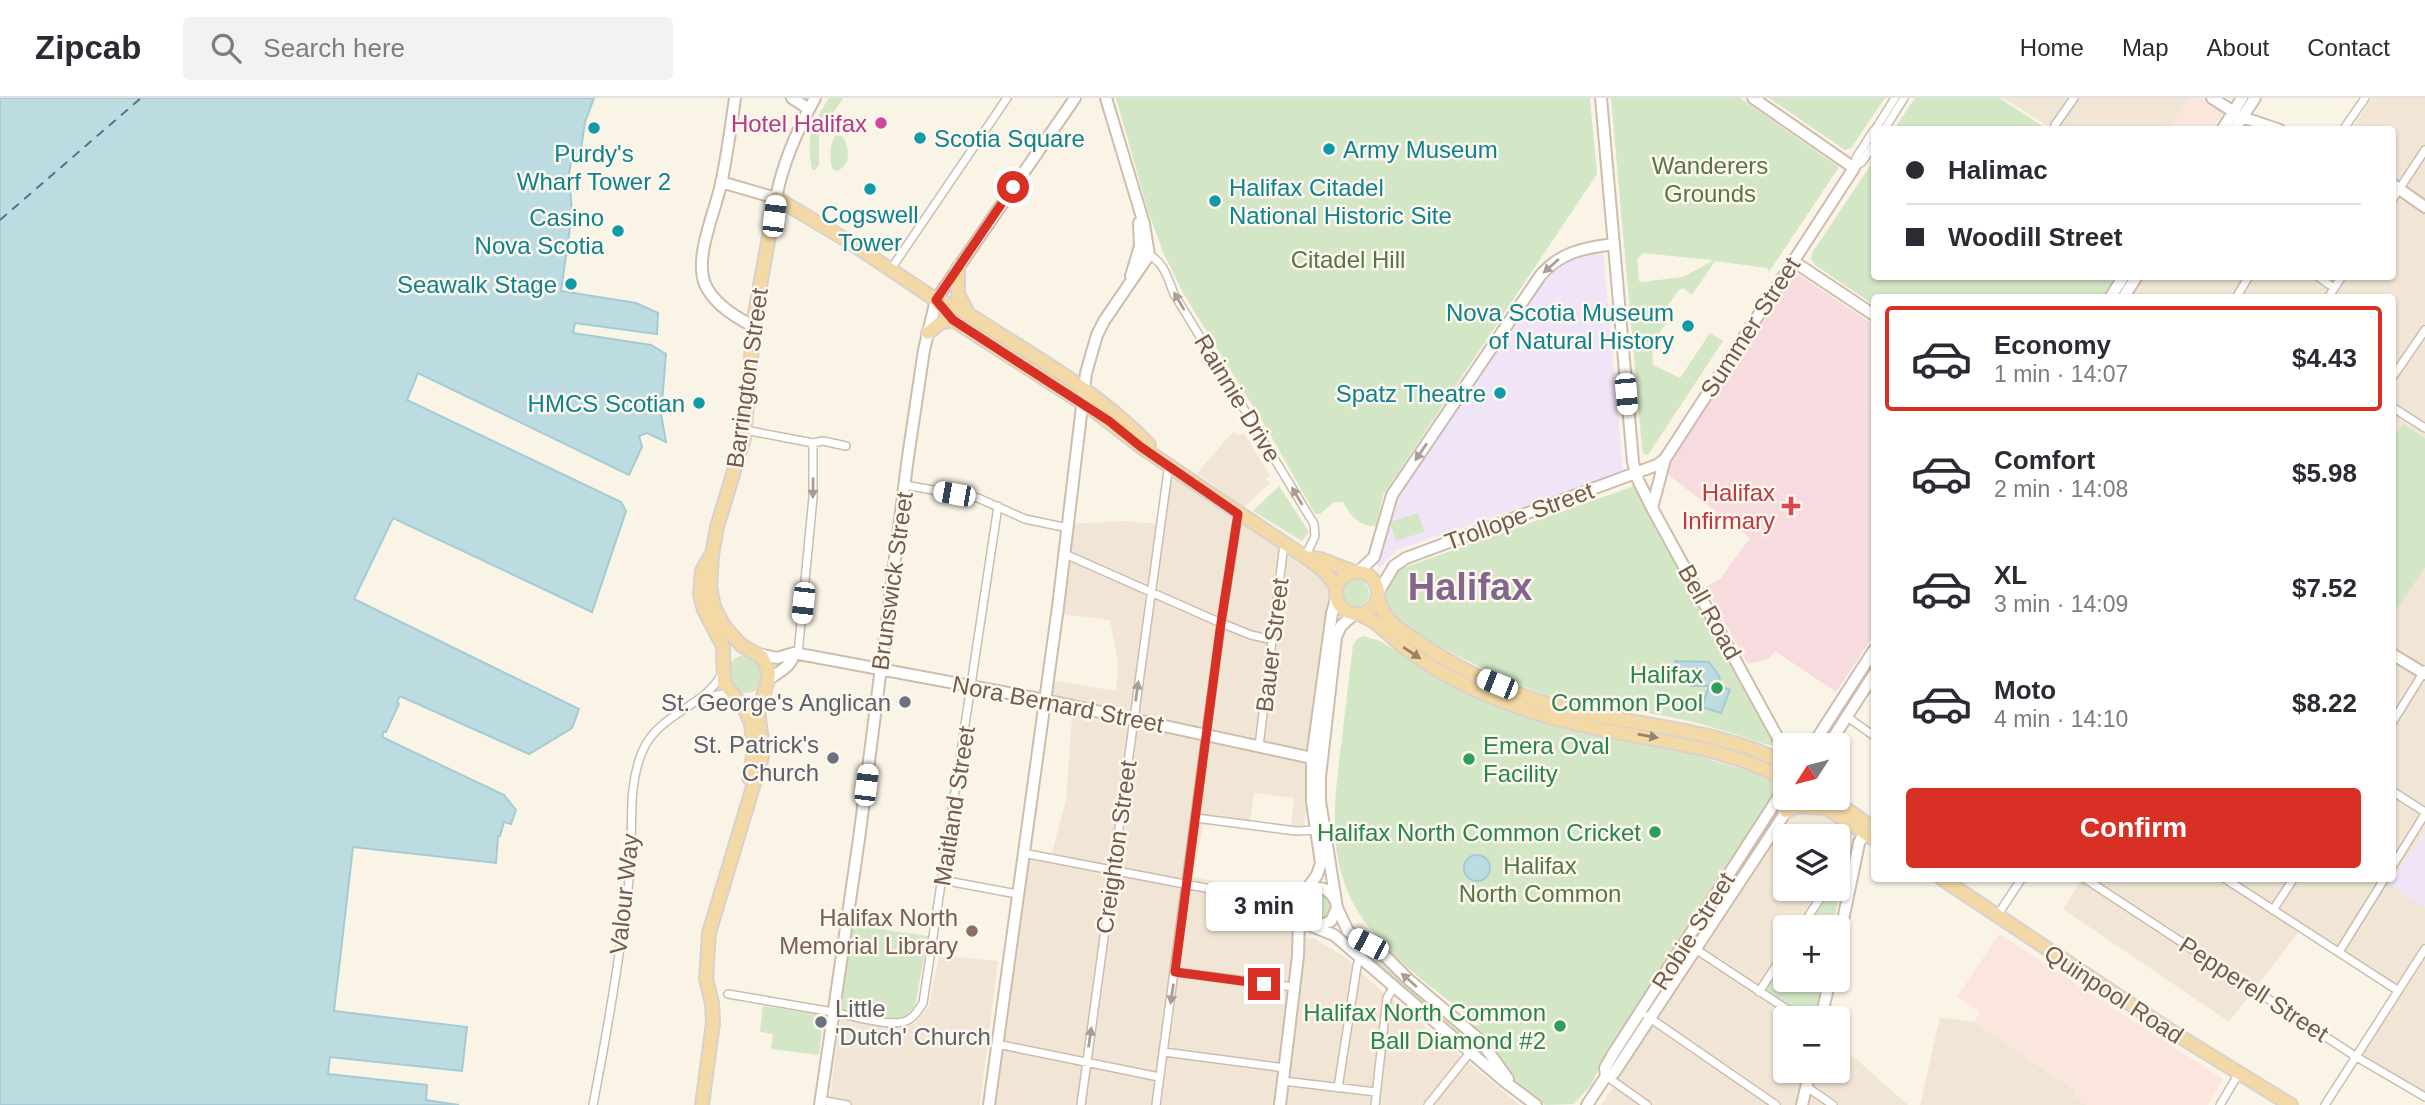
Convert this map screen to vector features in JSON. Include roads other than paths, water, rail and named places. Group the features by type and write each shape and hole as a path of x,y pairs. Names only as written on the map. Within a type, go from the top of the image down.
{"main road":[{"path":"776,198 936,300 953,320 1122,418 1166,462 1325,572 1343,608 1371,619 1408,651 1441,672 1478,691 1565,722 1664,739 1773,774"},
{"name":"Barrington Street","path":"743,820 763,753 759,713 767,684 767,665 736,639 716,612 710,592 717,527 745,430 753,326 776,198"},
{"path":"958,268 958,294 971,316"},
{"path":"936,300 950,303 971,316 1082,396"},
{"path":"928,333 940,323 953,320"},
{"name":"Barrington Street","path":"712,555 702,571 700,594 706,614 722,642 724,683 748,714 753,737 754,754 743,820"},
{"path":"1305,557 1320,559 1370,577 1375,582 1381,610 1395,626 1446,660 1492,682 1556,706 1698,734 1773,759"},
{"path":"1337,592 1343,578 1356,572"},
{"path":"1356,614 1368,610 1378,595"},
{"path":"723,669 729,658 736,653 755,653"},
{"path":"733,694 752,697 767,684"},
{"path":"1838,810 1871,834"},
{"path":"702,1105 713,1023 712,1003 706,979 709,933 743,820"},
{"name":"Quinpool Road","path":"1947,882 2174,1033 2291,1105"}],"street":[{"path":"735,98 721,182 703,250 702,274 706,287 716,300 753,326"},
{"path":"792,98 809,109"},
{"path":"721,182 776,198 781,174 798,129 815,98"},
{"path":"891,269 1007,98"},
{"name":"Brunswick Street","path":"820,1102 837,1013 905,485 928,333 936,300 1075,98"},
{"path":"989,1105 1065,554 1082,396 1097,335 1143,256 1138,208 1106,98"},
{"name":"Bell Road","path":"1601,98 1635,472 1652,508 1776,733"},
{"path":"1753,98 1854,168"},
{"name":"Summer Street","path":"1877,126 1895,98"},
{"path":"1886,126 1904,98"},
{"path":"2055,125 2074,98"},
{"path":"2212,98 2238,115 2269,126"},
{"path":"2235,126 2242,98"},
{"path":"2226,126 2255,98"},
{"path":"2346,126 2365,98"},
{"name":"Summer Street","path":"1854,168 1856,158 1871,135"},
{"name":"Summer Street","path":"1665,458 1842,186 1871,148"},
{"path":"2425,150 2396,187 2425,207"},
{"path":"1838,157 1842,186"},
{"path":"1356,572 1374,557 1392,495 1540,276 1554,262 1569,253 1587,247 1613,244"},
{"path":"1804,245 1808,264 1815,276"},
{"name":"Rainnie Drive","path":"1143,256 1162,265 1174,294 1314,524 1315,536 1305,557"},
{"path":"1793,261 1871,313"},
{"path":"2323,280 2334,288"},
{"path":"2330,294 2339,280"},
{"path":"2396,372 2425,330"},
{"path":"2396,410 2425,428"},
{"path":"745,430 813,443 824,441 846,446"},
{"path":"767,684 784,670 796,654 813,497 813,443"},
{"path":"1635,472 1657,465 1665,458"},
{"path":"1652,508 1665,458"},
{"name":"Creighton Street","path":"1081,1105 1166,462"},
{"name":"Trollope Street","path":"1378,595 1391,570 1406,558 1635,472"},
{"path":"905,485 978,498 1025,519 1068,528"},
{"name":"Maitland Street","path":"837,1013 902,1023 911,1019 923,1003 998,506"},
{"path":"1156,1105 1238,514"},
{"name":"Bauer Street","path":"1259,746 1284,544"},
{"path":"1065,554 1221,623 1273,640"},
{"path":"1280,1105 1298,956 1297,907 1317,875 1321,863 1312,802 1332,613 1337,592"},
{"path":"1298,956 1307,935 1316,927 1331,922 1336,904 1317,759 1336,637 1341,626 1356,614"},
{"name":"Nora Bernard Street","path":"755,653 777,658 796,654 972,686 1317,759"},
{"path":"1820,733 1871,655"},
{"path":"2396,656 2424,672 2396,717"},
{"name":"Valour Way","path":"593,1105 629,877 633,786 640,757 650,737 659,727 713,687 723,669"},
{"path":"1836,733 1871,678"},
{"name":"Valour Way","path":"690,704 716,695 733,694"},
{"path":"1846,716 1871,734"},
{"path":"2396,794 2425,813 2396,860"},
{"name":"Robie Street","path":"1586,1104 1606,1076 1614,1073 1645,1014 1773,806"},
{"name":"Robie Street","path":"1645,1014 1694,948 1786,811"},
{"path":"1196,818 1296,831 1317,830"},
{"path":"1844,915 1853,871 1871,834"},
{"path":"1023,853 1269,900 1286,906 1309,925 1334,935 1504,1081 1536,1105"},
{"path":"943,880 1017,894"},
{"path":"1997,916 2019,882"},
{"name":"Pepperell Street","path":"2090,882 2355,1055 2425,1097"},
{"path":"2230,882 2397,990"},
{"path":"2273,910 2291,882"},
{"path":"2339,952 2383,882"},
{"path":"1269,900 1316,887 1325,889 1336,904 1348,931 1368,944 1480,1040 1517,1089"},
{"path":"1339,1088 1360,956 1368,944"},
{"path":"1694,948 1781,1006"},
{"path":"2325,1105 2425,949"},
{"path":"1759,992 1773,970"},
{"path":"1175,972 1294,987"},
{"path":"1375,1105 1387,998 1394,987"},
{"path":"728,994 837,1013"},
{"path":"1645,1014 1776,1105"},
{"path":"1428,1105 1480,1040"},
{"path":"998,1044 1159,1077"},
{"path":"1164,1052 1285,1068"},
{"path":"2220,1105 2239,1073"},
{"path":"1606,1076 1647,1105"},
{"path":"1283,1081 1376,1092"},
{"path":"1802,1105 1808,1083"},
{"path":"1807,1087 1833,1105"},
{"path":"820,1102 847,1105"}],"water":[{"path":"0,98 594,98 585,122 581,150 571,162 569,174 572,213 561,291 636,303 658,313 657,334 575,323 573,333 651,345 666,354 661,414 666,442 647,433 639,436 642,447 629,475 418,373 407,400 621,502 626,511 592,612 393,518 354,599 579,709 572,728 529,754 400,696 397,702 399,704 382,737 504,795 516,810 511,824 504,822 498,836 496,863 353,847 334,1011 467,1027 462,1071 330,1057 328,1074 427,1085 426,1100 459,1105 0,1105"},
{"name":"Halifax Common Pool","path":"1675,661 1709,662 1719,676 1721,686 1730,690 1721,713 1702,707 1709,686 1691,686"},
{"path":"1477,855 1486,859 1490,868 1486,877 1477,881 1468,877 1464,868 1468,859"}],"place":[{"name":"Hotel Halifax","path":"881,123"},
{"name":"Purdy's Wharf Tower 2","path":"594,128"},
{"name":"Scotia Square","path":"920,138"},
{"name":"Army Museum","path":"1329,149"},
{"name":"Cogswell Tower","path":"870,189"},
{"name":"Halifax Citadel National Historic Site","path":"1215,201"},
{"name":"Casino Nova Scotia","path":"618,231"},
{"name":"Seawalk Stage","path":"571,284"},
{"name":"Nova Scotia Museum of Natural History","path":"1688,326"},
{"name":"Spatz Theatre","path":"1500,393"},
{"name":"HMCS Scotian","path":"699,403"},
{"name":"Halifax Infirmary","path":"1791,506"},
{"name":"Halifax Common Pool","path":"1717,688"},
{"name":"St. George's Anglican","path":"905,702"},
{"name":"St. Patrick's Church","path":"833,758"},
{"name":"Emera Oval Facility","path":"1469,759"},
{"name":"Halifax North Common Cricket","path":"1655,832"},
{"name":"Halifax North Memorial Library","path":"972,931"},
{"name":"Little 'Dutch' Church","path":"821,1022"},
{"name":"Halifax North Common Ball Diamond #2","path":"1560,1026"}],"district":[{"name":"Halifax","path":"1470,587"}],"park label":[{"name":"Wanderers Grounds","path":"1710,179"},
{"name":"Citadel Hill","path":"1348,259"},
{"name":"Halifax North Common","path":"1540,879"}]}
